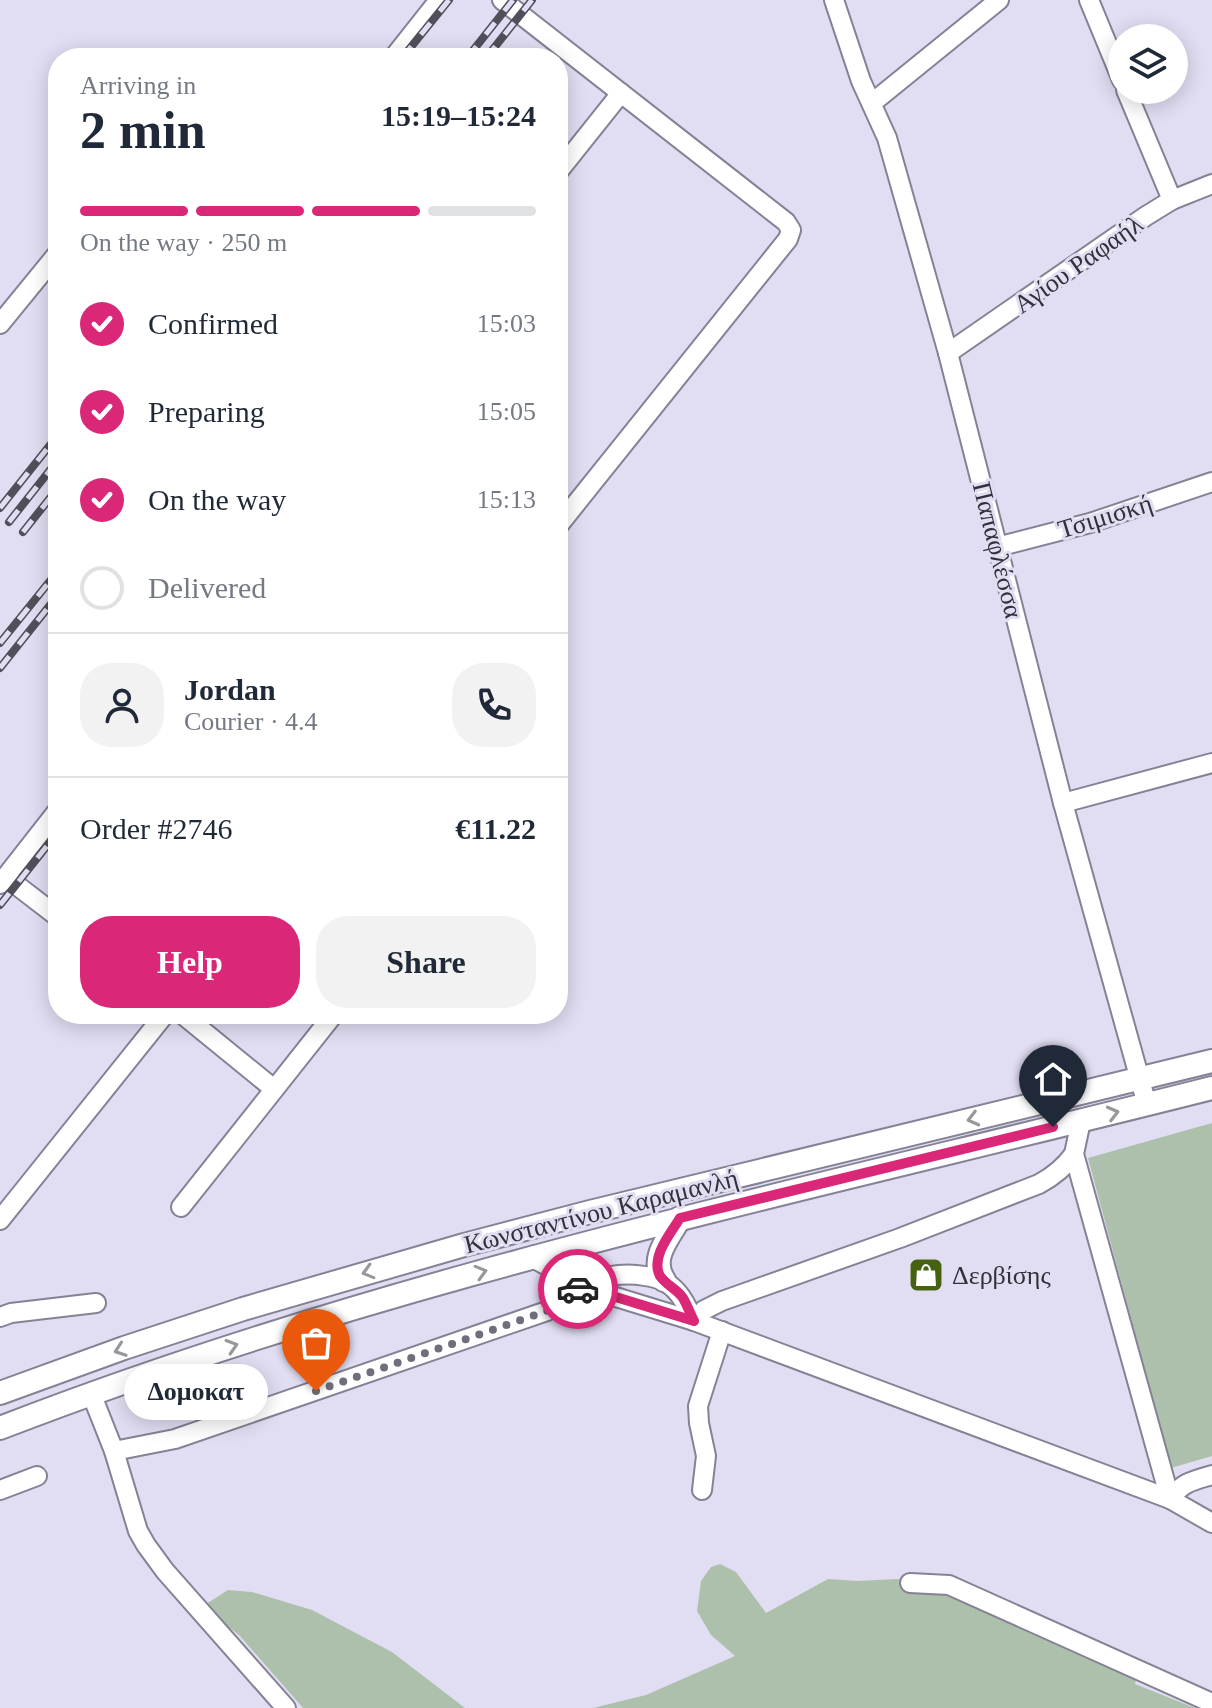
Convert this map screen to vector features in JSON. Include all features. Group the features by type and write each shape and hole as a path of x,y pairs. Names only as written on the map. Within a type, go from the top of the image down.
{"main road":[{"name":"Κωνσταντίνου Καραμανλή","path":"0,1393 124,1348 270,1301 464,1245 1212,1061"},
{"name":"Κωνσταντίνου Καραμανλή","path":"0,1428 215,1351 535,1257 680,1218 1212,1088"},
{"path":"664,1280 658,1270 659,1256 680,1218"},
{"path":"535,1257 585,1284"}],"street":[{"path":"401,48 439,0"},
{"path":"502,0 563,48"},
{"name":"Παπαφλέσσα","path":"834,0 861,81 887,138 948,353 1063,803 1147,1105"},
{"path":"872,103 999,0"},
{"path":"1089,0 1108,46"},
{"path":"568,52 786,222 791,230 791,235 568,514"},
{"path":"568,159 621,93"},
{"path":"1132,104 1172,200"},
{"name":"Αγίου Ραφαήλ","path":"948,353 1146,216 1172,200 1212,184"},
{"path":"0,324 48,265"},
{"name":"Τσιμισκή","path":"997,547 1090,523 1212,482"},
{"path":"1063,803 1212,763"},
{"path":"48,823 3,880 48,910"},
{"path":"0,1220 157,1024"},
{"path":"194,1024 274,1089"},
{"path":"181,1207 326,1024"},
{"path":"694,1321 704,1310 722,1301 900,1238 1039,1184 1065,1167 1074,1154 1081,1121"},
{"path":"1074,1154 1170,1499"},
{"path":"114,1451 175,1439 547,1311 598,1278 620,1274 664,1280 682,1296 694,1321"},
{"path":"585,1284 606,1294 722,1331 1170,1499 1212,1523"},
{"path":"0,1317 96,1303"},
{"path":"702,1490 706,1456 698,1406 722,1331"},
{"path":"91,1393 114,1451 138,1531 146,1545 165,1571 286,1708"},
{"path":"1170,1499 1178,1488 1212,1475"},
{"path":"0,1490 37,1476"},
{"path":"910,1583 949,1585 1212,1703"}],"green space":[{"path":"1212,1123 1212,1456 1171,1468 1088,1158"},
{"path":"720,1564 736,1572 766,1613 828,1579 897,1579 937,1583 1138,1672 1135,1684 1195,1708 593,1708 646,1695 735,1656 711,1635 697,1611 701,1581 711,1567"},
{"path":"228,1590 252,1592 312,1610 392,1652 465,1708 303,1708 239,1635 217,1622 203,1606"}],"railway":[{"path":"410,48 449,0"},
{"path":"475,48 513,0"},
{"path":"494,48 532,0"},
{"path":"0,508 48,448"},
{"path":"9,522 48,473"},
{"path":"23,532 48,501"},
{"path":"0,643 48,583"},
{"path":"0,668 48,608"},
{"path":"0,905 48,845"}],"way so far":[{"path":"316,1391 547,1311 578,1289"}],"place":[{"name":"Δερβίσης","path":"926,1275"},
{"name":"Δομοκατ","path":"316,1391"}],"route":[{"path":"578,1289 585,1284 606,1294 694,1321 682,1296 660,1276 658,1270 661,1251 680,1218 1053,1127"}]}
